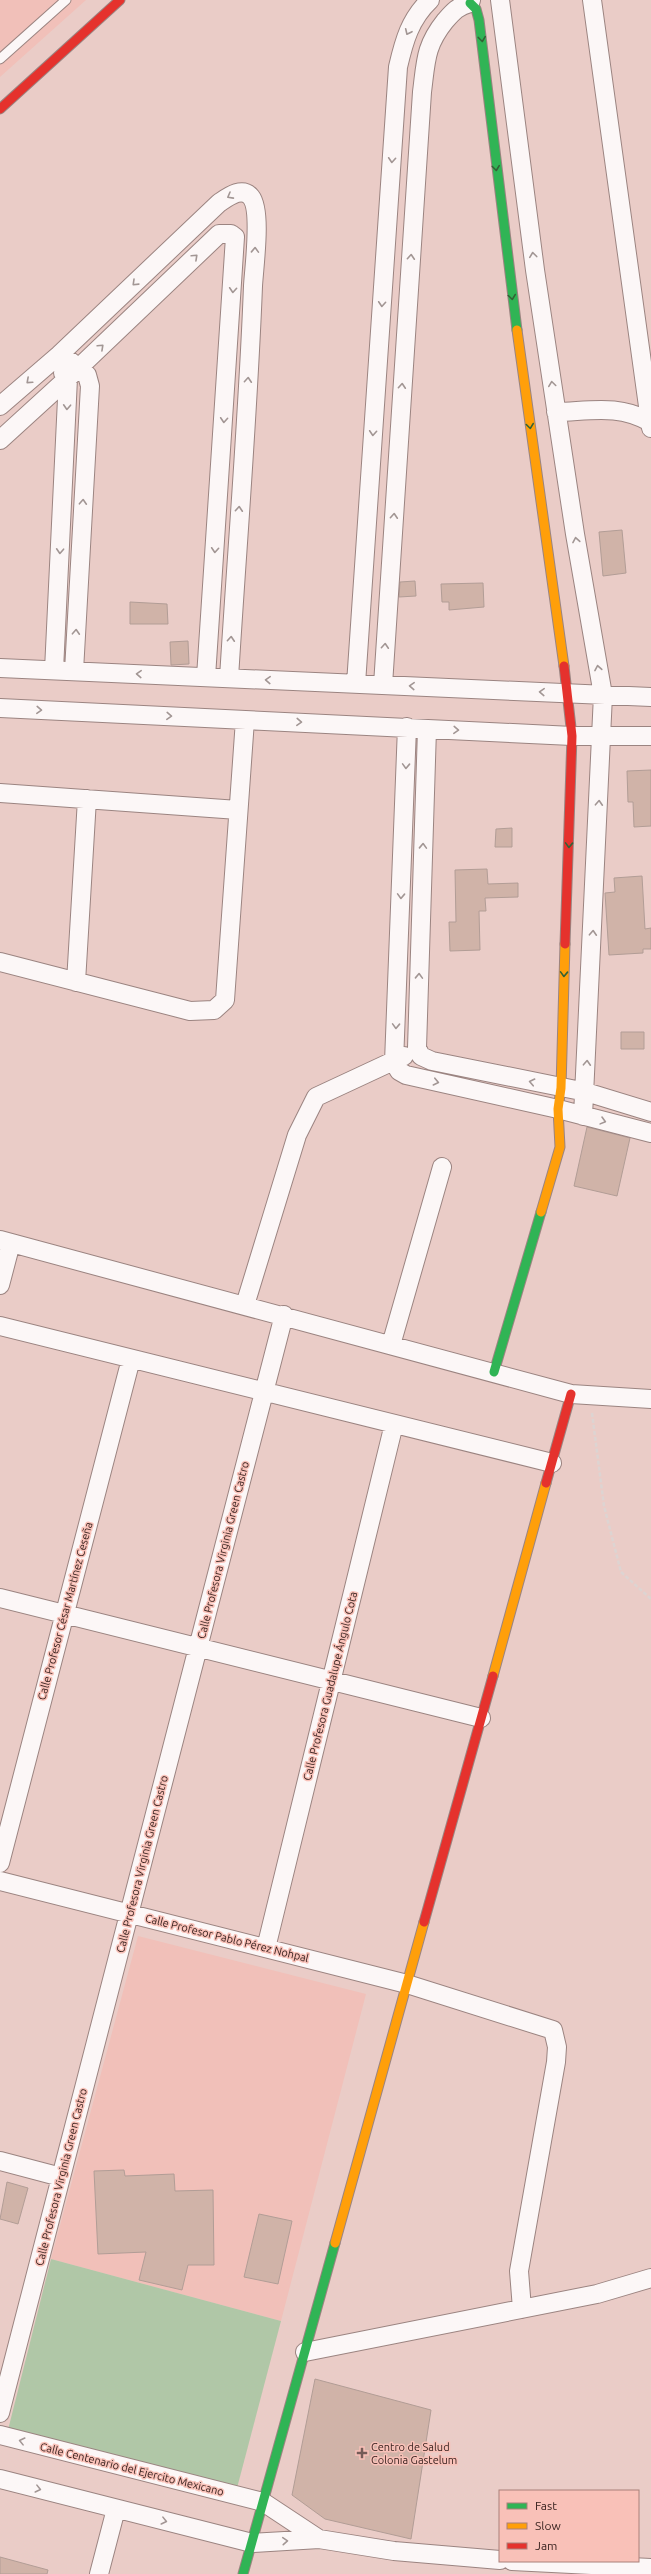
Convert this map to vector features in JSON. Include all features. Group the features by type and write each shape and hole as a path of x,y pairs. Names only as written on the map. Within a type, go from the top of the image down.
{"street":[{"path":"0,109 120,0"},
{"path":"356,684 398,67 406,34 421,8 430,0"},
{"path":"500,0 556,412 602,695 602,735 586,1092 583,1116"},
{"path":"592,0 647,370 650,425"},
{"path":"383,685 422,92 427,53 432,38 460,6 470,2 476,9 480,20 508,266 568,693 572,736 561,1088 558,1109 560,1147 494,1372"},
{"path":"0,406 55,358 220,203 234,193 243,192 250,196 256,212 229,678"},
{"path":"206,677 235,237 256,212"},
{"path":"0,440 219,234 231,234 235,237"},
{"path":"55,358 74,372 87,375 90,386 74,671"},
{"path":"54,670 74,372"},
{"path":"556,412 619,409 635,414 650,425"},
{"path":"0,668 651,697"},
{"path":"0,708 572,736 651,736"},
{"path":"0,962 190,1012 214,1010 225,1000 245,720"},
{"path":"407,727 394,1062 399,1070 406,1075 558,1109 651,1134"},
{"path":"427,729 417,1048 421,1056 432,1061 586,1092 651,1112"},
{"path":"0,793 238,810"},
{"path":"76,982 88,799"},
{"path":"245,1305 298,1135 316,1097 327,1090 394,1062 417,1048"},
{"path":"391,1345 442,1167"},
{"path":"0,1285 5,1242 284,1315 571,1394 651,1399"},
{"name":"Calle Profesora Virginia Green Castro","path":"0,2413 284,1315"},
{"path":"0,1326 552,1463"},
{"name":"Calle Profesor César Martínez Ceseña","path":"0,1863 131,1358"},
{"path":"243,2574 571,1394"},
{"name":"Calle Profesora Guadalupe Ángulo Cota","path":"266,1948 394,1424"},
{"path":"0,1598 481,1718"},
{"name":"Calle Profesor Pablo Pérez Nohpal","path":"0,1881 407,1984 553,2030 557,2047 556,2062 519,2271 522,2309"},
{"path":"0,2162 61,2177"},
{"path":"305,2352 597,2294 651,2278"},
{"name":"Calle Centenario del Ejercito Mexicano","path":"0,2435 263,2502 319,2539"},
{"path":"0,2479 252,2544 319,2539 394,2552 499,2560"},
{"path":"100,2574 116,2509"},
{"path":"532,2562 651,2568"}],"lane":[{"path":"0,59 66,0"}],"path":[{"path":"590,1395 604,1506 621,1572 651,1599"}],"shaded area":[{"path":"0,0 86,0 0,77"},
{"path":"138,1936 366,1994 281,2321 51,2259"}],"green space":[{"path":"51,2259 281,2321 237,2488 8,2430"}],"building":[{"path":"622,530 626,573 603,576 599,532"},
{"path":"415,581 416,596 399,597 400,582"},
{"path":"483,583 484,607 449,610 449,602 442,602 441,584"},
{"path":"130,602 167,604 168,624 130,624"},
{"path":"188,641 189,664 171,665 170,642"},
{"path":"651,770 651,826 634,827 633,802 628,802 627,771"},
{"path":"512,828 512,847 495,847 496,829"},
{"path":"487,869 488,884 518,883 518,897 485,898 486,911 479,911 480,950 450,951 449,922 456,922 455,870"},
{"path":"642,876 645,929 651,928 651,949 643,949 643,953 609,955 605,893 615,892 614,878"},
{"path":"621,1032 644,1032 644,1049 621,1049"},
{"path":"587,1127 630,1138 617,1196 574,1186"},
{"path":"124,2170 125,2176 174,2174 175,2191 213,2190 214,2265 188,2265 182,2290 139,2280 146,2252 98,2254 94,2171"},
{"path":"7,2182 28,2188 18,2224 0,2219"},
{"path":"259,2214 292,2221 278,2284 244,2277"},
{"name":"Centro de Salud Colonia Gastelum","path":"315,2379 431,2410 411,2539 325,2519 292,2495"},
{"path":"0,2557 48,2570 47,2574 0,2574"}],"traffic: fast":[{"path":"470,3 476,9 479,20 517,330"},
{"path":"494,1372 541,1212"},
{"path":"243,2574 335,2243"}],"traffic: slow":[{"path":"517,330 564,666"},
{"path":"541,1212 560,1147 558,1109 561,1088 565,944"},
{"path":"493,1676 546,1483"},
{"path":"335,2243 424,1922"}],"traffic: jam":[{"path":"0,109 120,0"},
{"path":"564,666 572,736 565,944"},
{"path":"546,1483 571,1394"},
{"path":"424,1922 493,1676"}],"place":[{"name":"Centro de Salud Colonia Gastelum","path":"362,2453"}]}
